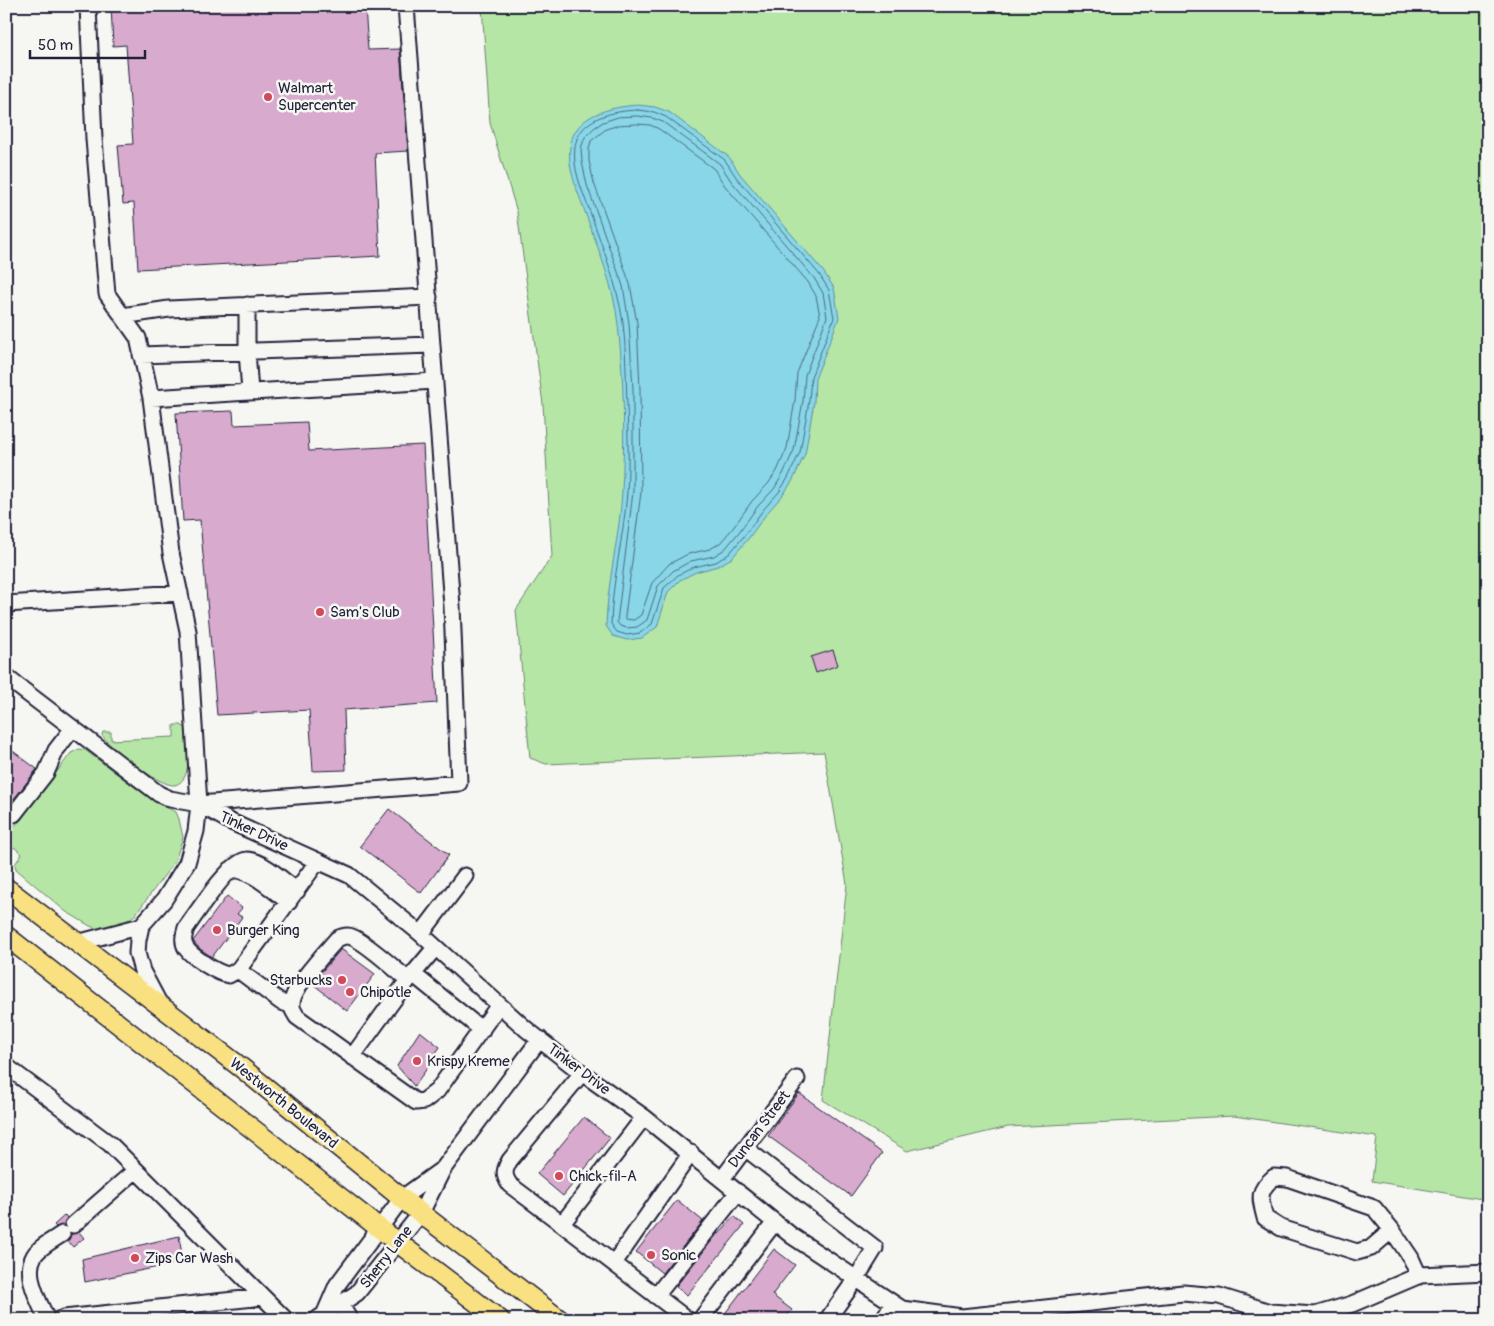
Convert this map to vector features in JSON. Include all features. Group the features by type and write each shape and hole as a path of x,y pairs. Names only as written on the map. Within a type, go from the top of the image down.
{"main road":[{"name":"Westworth Boulevard","path":"6,888 243,1069 420,1213 560,1320"},
{"path":"6,936 397,1242 500,1320"}],"lane":[{"path":"88,6 94,139 107,294 138,338 151,398 171,553 188,630 200,804 196,831 187,863 164,900 142,926 138,953 142,971 159,1004"},
{"path":"6,677 158,794 170,799 200,804 459,783 452,606 406,6"},
{"path":"122,316 169,309 429,297"},
{"path":"247,305 247,351 250,392"},
{"path":"141,355 432,345"},
{"path":"151,398 435,381"},
{"path":"6,604 180,593"},
{"path":"6,809 14,814 46,773 56,750 73,728"},
{"name":"Tinker Drive","path":"200,804 229,821 349,875 421,934 498,1005 582,1073 691,1153 775,1222 902,1310 962,1318 1183,1292 1219,1296 1249,1313 1270,1312 1316,1315 1352,1304 1419,1276 1488,1272"},
{"path":"293,896 261,864 248,860 240,862 230,870 186,928 183,938 186,948 215,971 229,975 238,970 293,896 318,861"},
{"path":"421,934 465,876"},
{"path":"77,943 142,926"},
{"path":"482,1030 411,977 389,964 351,936 342,936 337,939 298,987 292,1001 297,1017 406,1097 416,1102 424,1101 438,1091 482,1030 498,1005"},
{"path":"352,1057 411,977 435,948"},
{"path":"238,970 281,1002 292,1001"},
{"path":"443,1169 540,1039"},
{"path":"6,1066 110,1144 286,1320"},
{"path":"582,1073 510,1160 505,1169 505,1178 510,1185 688,1320"},
{"name":"Duncan Street","path":"722,1179 797,1079"},
{"path":"562,1224 644,1117"},
{"path":"745,1148 875,1248 827,1320"},
{"path":"614,1263 691,1153"},
{"name":"Sherry Lane","path":"320,1317 337,1285 402,1198 443,1169"},
{"name":"Sherry Lane","path":"320,1317 357,1293 420,1213 443,1169"},
{"path":"48,1320 35,1292 31,1264 34,1256 136,1170"},
{"path":"1392,1230 1371,1248 1357,1252 1281,1228 1265,1218 1260,1197 1264,1185 1274,1177 1287,1178 1374,1208 1392,1230 1411,1258 1419,1276"},
{"path":"656,1296 738,1192"},
{"path":"700,1320 775,1222"},
{"path":"58,1320 263,1297"},
{"path":"340,1304 350,1320"},
{"path":"882,1320 893,1305"}],"green space":[{"path":"482,6 1488,6 1488,1200 1372,1181 1377,1137 1234,1116 1008,1127 907,1151 823,1100 847,884 824,752 546,764 530,758 516,610 552,556 543,404 517,212 490,123"},
{"path":"174,725 181,725 186,728 188,754 184,778 175,785 158,780 136,766 114,749 102,735 103,732 111,732 111,740 174,737"},
{"path":"79,749 85,750 152,800 176,812 183,837 175,861 135,915 118,926 98,929 65,911 16,869 15,864 22,854 14,847 6,858 6,826 14,826 20,821 71,753"}],"water":[{"path":"638,105 655,107 669,112 729,157 740,174 823,271 834,288 839,318 815,379 814,402 805,454 793,480 732,558 718,566 696,572 680,580 668,592 657,627 642,638 627,640 613,636 606,626 621,508 623,471 623,387 618,325 609,282 574,180 569,155 573,136 586,120 606,110"}],"building":[{"name":"Walmart Supercenter","path":"111,6 365,6 368,50 400,49 408,151 375,153 380,256 138,269 134,203 123,204 118,145 133,144 126,45 113,46"},
{"name":"Sam's Club","path":"233,411 234,425 307,422 309,451 423,445 437,703 344,710 346,770 313,771 309,710 217,715 200,520 183,521 176,413"},
{"path":"833,650 838,665 816,673 811,657"},
{"path":"6,746 37,769 14,799 6,794"},
{"path":"389,809 449,855 421,893 360,846"},
{"name":"Burger King","path":"227,896 242,908 237,914 242,917 212,957 200,949 193,941"},
{"name":"Starbucks","path":"341,949 375,974 347,1011 313,984"},
{"name":"Krispy Kreme","path":"420,1031 440,1047 435,1054 437,1055 414,1086 397,1066"},
{"path":"799,1093 882,1153 851,1196 768,1136"},
{"path":"584,1117 610,1138 563,1196 537,1174"},
{"path":"677,1200 703,1221 662,1273 636,1252"},
{"path":"65,1215 67,1218 64,1225 56,1227 54,1225"},
{"path":"734,1216 744,1225 687,1295 676,1287 677,1285 718,1233"},
{"path":"79,1232 84,1238 73,1247 68,1241 71,1234"},
{"name":"Zips Car Wash","path":"179,1236 183,1262 85,1282 82,1259"},
{"path":"774,1249 795,1265 772,1295 792,1310 784,1320 720,1320"}],"place":[{"name":"Walmart Supercenter","path":"268,97"},
{"name":"Sam's Club","path":"320,612"},
{"name":"Burger King","path":"217,930"},
{"name":"Starbucks","path":"342,980"},
{"name":"Chipotle","path":"350,992"},
{"name":"Krispy Kreme","path":"417,1061"},
{"name":"Chick-fil-A","path":"559,1176"},
{"name":"Sonic","path":"651,1255"},
{"name":"Zips Car Wash","path":"135,1258"}]}
